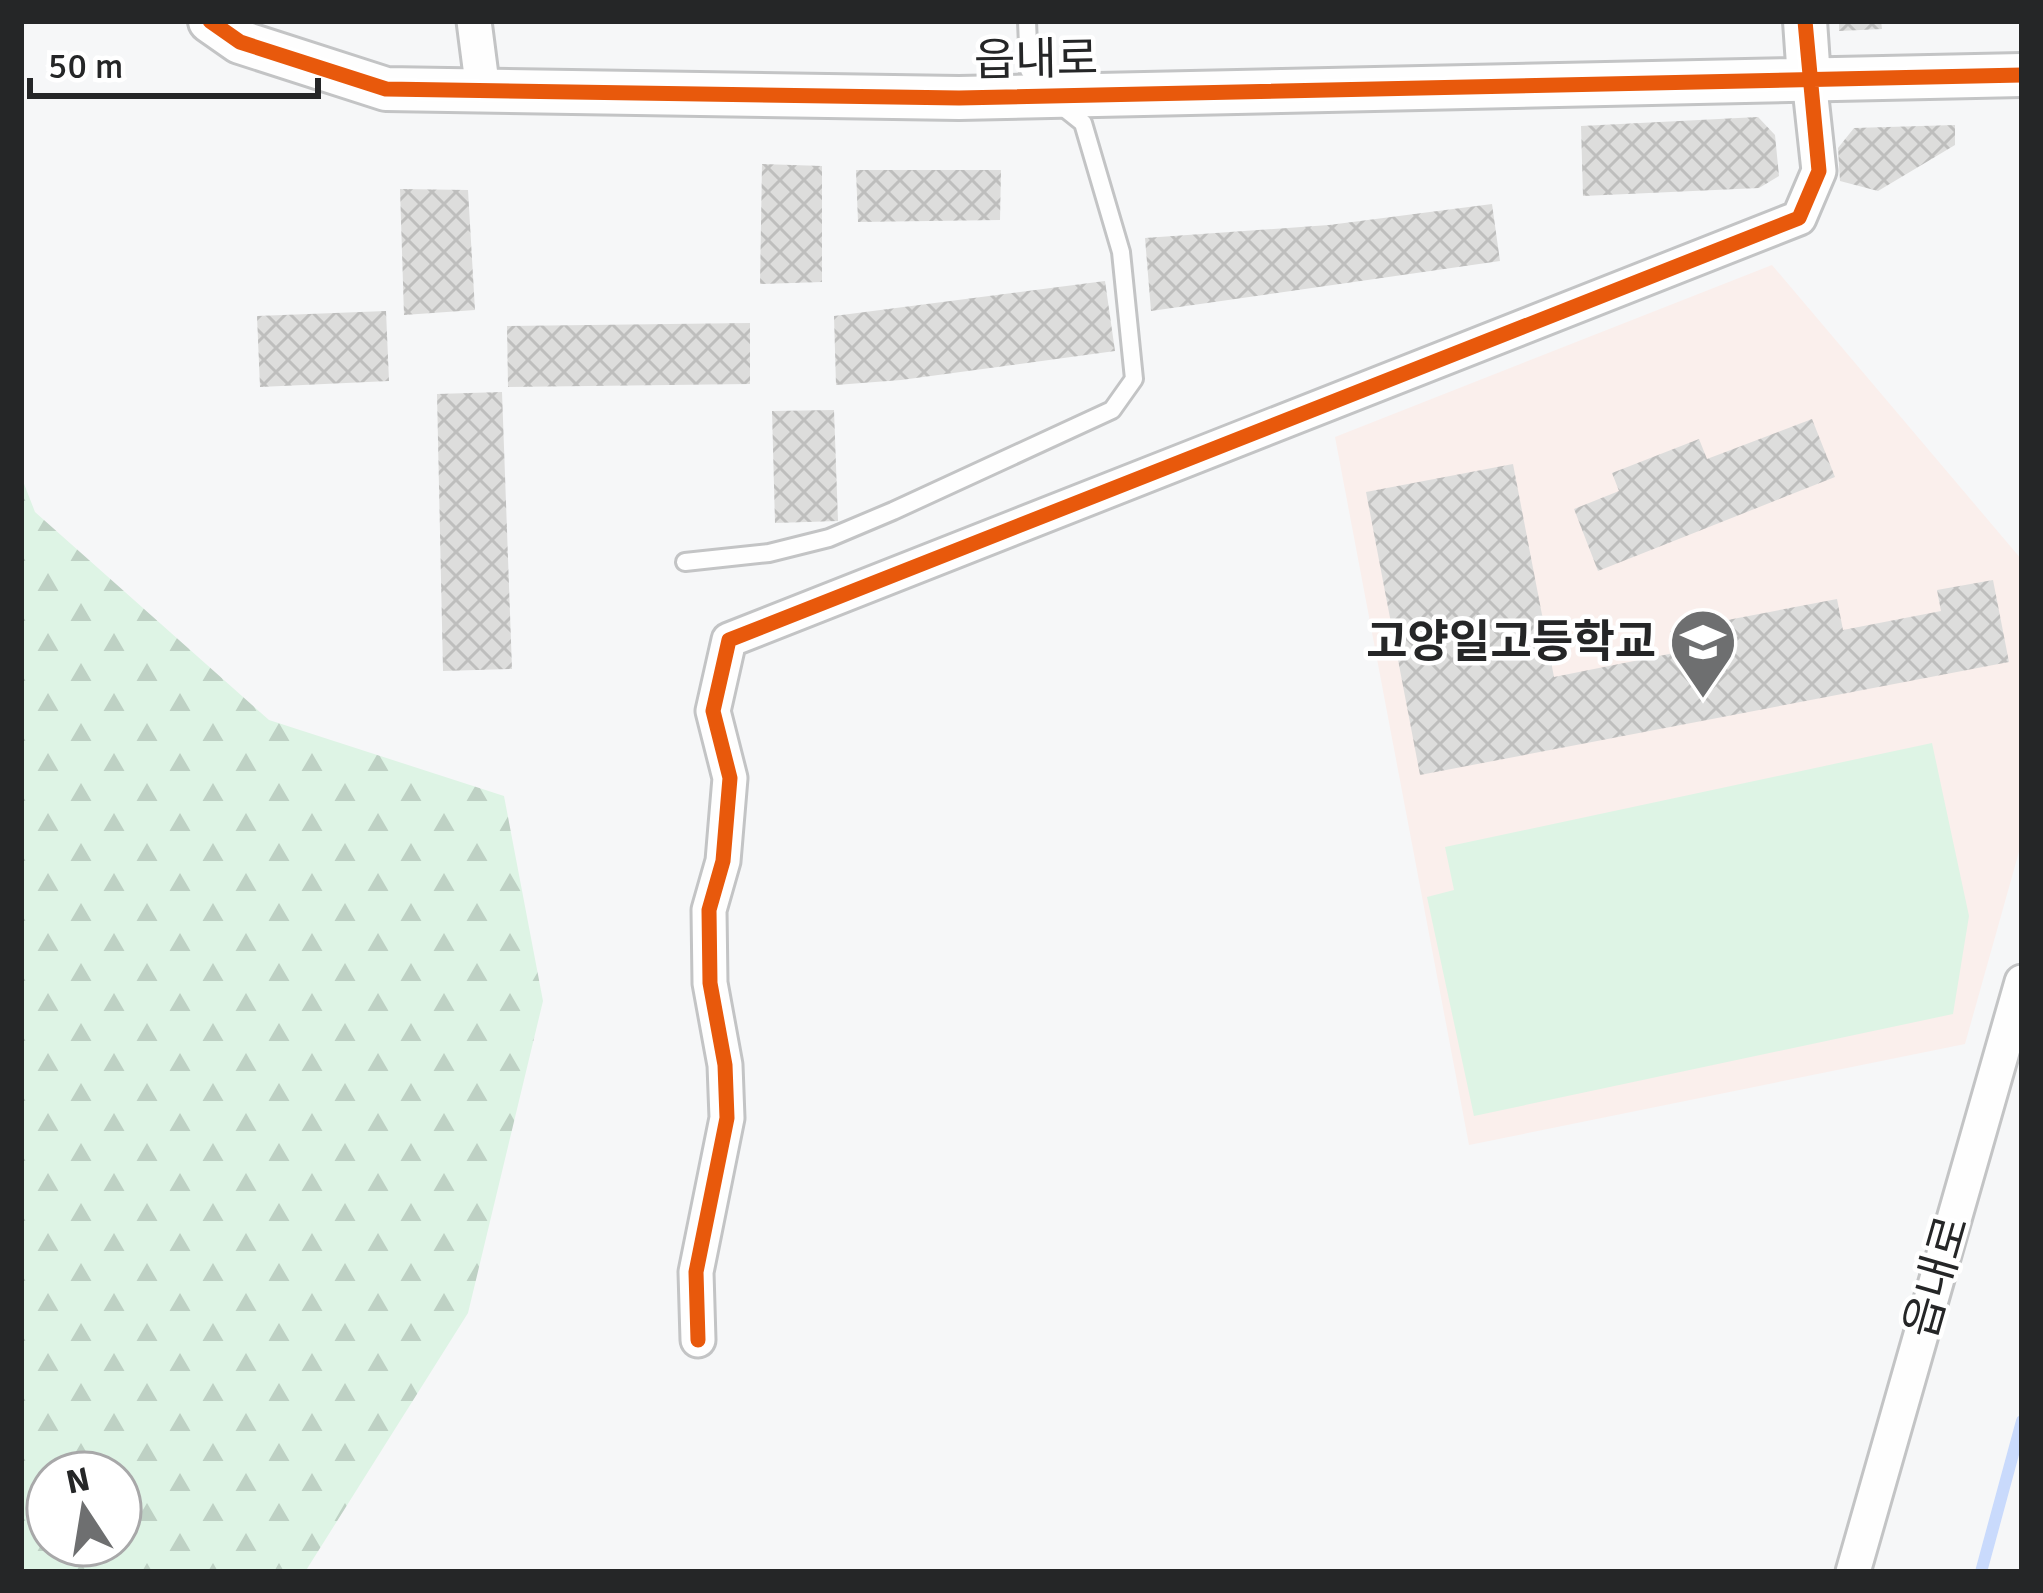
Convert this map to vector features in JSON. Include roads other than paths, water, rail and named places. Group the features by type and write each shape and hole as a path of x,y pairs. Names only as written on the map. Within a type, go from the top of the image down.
{"street":[{"name":"읍내로","path":"210,21 240,42 386,89 959,98 2022,75"},
{"path":"474,21 483,91"},
{"path":"698,1340 696,1272 727,1118 725,1065 710,983 709,910 723,861 727,820 730,778 713,711 729,640 1798,218 1819,171 1805,21"},
{"name":"읍내로","path":"1852,1572 2022,982"}],"lane":[{"path":"685,562 769,554 829,538 1112,410 1134,380 1120,252 1083,123 1049,96 1029,70 1027,21"}],"waterway":[{"path":"1981,1572 2022,1421"}],"place":[{"name":"고양일고등학교","path":"1703,701"}]}
